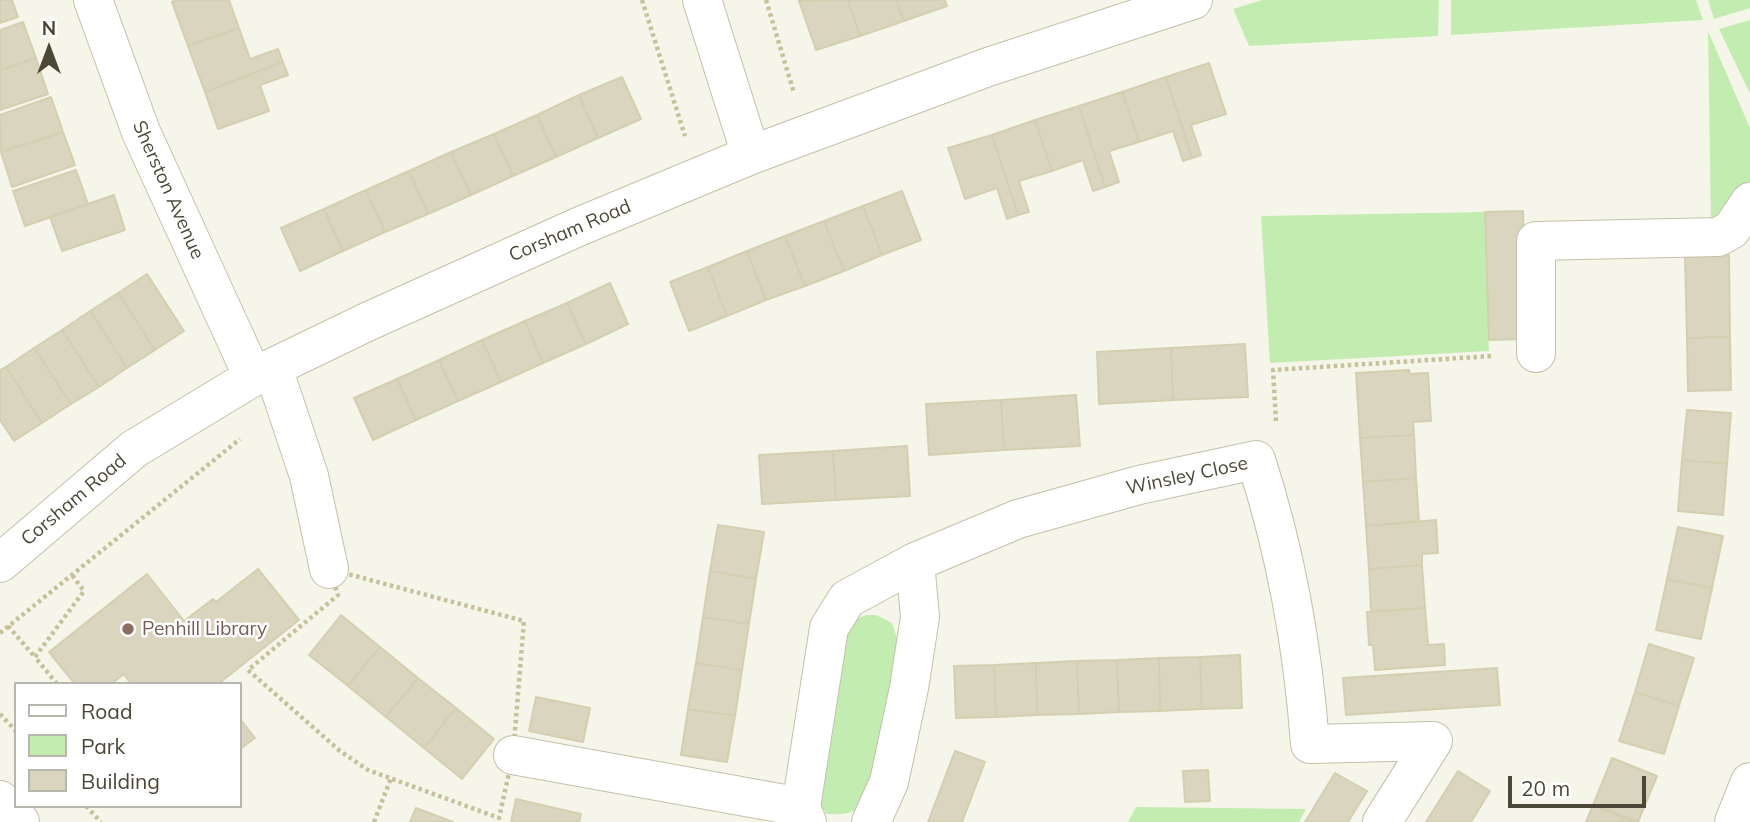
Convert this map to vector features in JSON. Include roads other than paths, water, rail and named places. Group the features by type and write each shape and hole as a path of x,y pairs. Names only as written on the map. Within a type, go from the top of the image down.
{"street":[{"name":"Sherston Avenue","path":"93,0 146,144 263,372 285,405 309,476 329,569"},
{"path":"702,0 751,155"},
{"name":"Corsham Road","path":"0,563 134,449 263,372 578,227 751,155 988,67 1193,0"},
{"path":"1536,353 1536,241 1718,237 1731,230 1750,202"},
{"name":"Winsley Close","path":"804,815 829,628 847,598 915,562 1018,519 1139,485 1256,460 1273,514 1304,670 1310,744 1433,741 1382,822"},
{"path":"871,822 889,782 909,688 920,617 915,562"},
{"path":"513,755 804,815"},
{"path":"1734,822 1750,782"},
{"path":"0,800 20,822"}],"place":[{"name":"Penhill Library","path":"128,629"}]}
